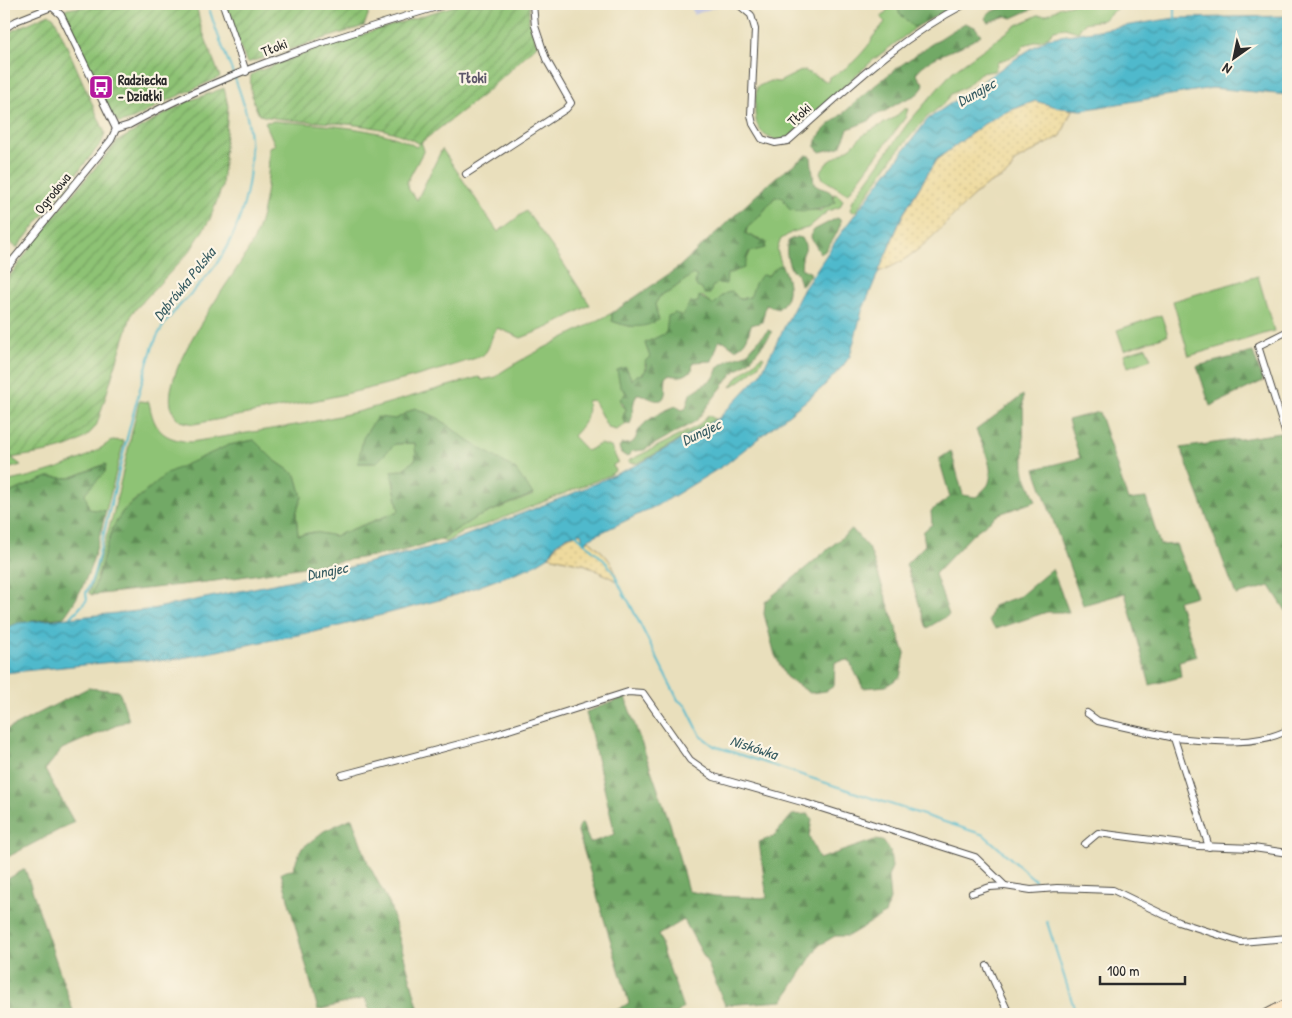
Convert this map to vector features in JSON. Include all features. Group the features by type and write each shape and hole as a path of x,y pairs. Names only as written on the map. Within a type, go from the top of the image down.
{"street":[{"path":"4,29 53,4 61,15 116,129"},
{"path":"223,4 243,72"},
{"name":"Tłoki","path":"116,129 243,72 319,44 447,4"},
{"path":"466,174 566,109 571,103 546,59 535,26 533,4"},
{"name":"Tłoki","path":"738,4 751,15 755,29 751,115 753,124 762,138 782,144 788,141 846,87 893,48 966,4"},
{"name":"Ogrodowa","path":"4,271 111,140 116,129"},
{"path":"1288,331 1258,346 1288,441"},
{"path":"342,775 490,736 628,692 643,693 690,760 714,777 802,802 975,857 1005,886"},
{"path":"1087,713 1098,721 1174,738 1211,741 1273,738 1288,730"},
{"path":"1174,738 1209,847"},
{"path":"1085,844 1098,833 1209,847 1253,848 1288,853"},
{"path":"972,893 990,887 1005,886 1031,890 1113,890 1179,922 1241,942 1288,938"},
{"path":"987,966 1009,1014"},
{"path":"1267,1014 1288,1003"}],"shaded area":[{"path":"690,4 723,4 694,15"}],"green space":[{"path":"135,4 196,4 201,27 220,77 133,119 120,123 113,118 63,10 82,7 118,8"},
{"path":"226,4 372,4 364,26 247,63 231,26"},
{"path":"460,4 529,4 529,21 537,45 484,94 419,144 401,135 382,129 340,123 278,119 259,115 251,90 251,75 256,72 321,47"},
{"path":"892,4 898,4 899,13 913,27 918,26 873,60 791,135 782,141 772,139 759,129 755,114 757,87 770,81 779,82 803,70 828,82 829,77 847,67 867,48 872,38 885,22 881,18"},
{"path":"898,4 958,4 913,27 899,13"},
{"path":"1012,4 1020,8 1028,4 1043,4 1012,18 1006,16 988,22 985,19 988,13"},
{"path":"1075,4 1147,4 1136,8 1127,6 1117,8 1103,20 1084,23 1078,32 1065,28 1054,30 1045,39 1024,45 1016,55 998,62 994,71 980,73 967,86 951,94 946,102 927,117 896,153 856,211 852,212 850,210 853,200 908,123 953,71 1017,25 1038,15 1046,15 1061,7"},
{"path":"49,14 55,19 105,133 102,142 17,248 4,237 4,38 14,30"},
{"path":"965,23 975,27 981,35 965,45 929,61 922,67 916,73 924,83 921,91 875,115 871,120 848,129 840,147 820,152 815,147 816,141 823,131 875,85 918,53"},
{"path":"224,88 228,106 222,187 210,219 190,251 132,313 97,424 90,433 71,445 48,452 12,458 4,443 4,282 43,229 118,141 186,102"},
{"path":"904,109 908,109 905,118 848,194 823,179 820,172 827,163 851,147 864,134 894,118"},
{"path":"265,122 328,125 368,131 403,140 416,147 421,142 424,150 407,182 409,190 417,200 442,149 498,232 526,211 558,255 590,305 549,327 521,338 498,328 482,356 411,378 303,403 194,424 180,421 171,405 172,383 182,358 197,330 255,237 266,193 269,147 275,145"},
{"path":"807,155 811,157 814,184 829,191 835,202 820,209 796,211 790,210 782,197 775,197 747,228 746,234 766,242 765,248 749,252 744,268 727,274 726,284 718,283 712,287 710,294 705,294 702,289 697,287 695,283 697,277 693,274 669,292 660,296 655,304 658,320 635,327 612,321 612,313 679,267 776,177"},
{"path":"833,194 838,195 843,200 840,207 828,211 808,228 792,232 780,240 777,250 782,266 778,266 766,277 750,297 739,299 736,296 713,305 702,296 699,302 691,306 682,317 668,321 666,333 645,343 650,357 645,364 646,371 632,380 630,376 620,386 626,393 620,403 626,409 623,417 624,422 627,424 616,430 608,428 593,400 587,401 587,416 573,436 587,451 600,444 611,447 618,462 613,465 615,471 610,475 488,524 466,530 446,542 440,540 475,518 533,495 438,418 415,408 396,419 358,463 376,463 395,444 415,443 416,459 402,470 391,471 399,511 335,536 314,532 298,535 296,513 302,497 296,475 274,460 254,440 237,443 218,450 172,476 142,495 123,511 109,539 92,595 89,593 113,515 139,401 149,402 157,426 166,435 181,441 191,442 302,424 361,411 479,377 482,380 496,377 513,365 612,313 612,321 626,326 640,324 657,312 655,304 660,296 669,292 693,274 712,287 727,274 745,263 751,250 765,248 761,239 746,234 747,227 758,218 775,197 782,196 795,211 810,209 820,211 835,202"},
{"path":"837,218 841,220 837,232 827,249 820,253 811,238 812,231"},
{"path":"797,237 802,238 805,245 801,268 811,273 803,285 800,284 796,272 792,271 787,256 789,240"},
{"path":"778,266 782,266 788,283 788,294 783,304 778,309 766,305 762,322 751,325 746,339 739,347 735,349 724,341 719,341 712,361 693,362 692,370 687,374 679,376 669,375 666,378 665,394 660,400 637,394 630,424 624,422 623,417 626,409 620,399 626,393 620,386 617,370 626,367 632,380 637,375 643,374 647,368 645,361 650,357 645,343 666,333 668,316 675,313 682,316 690,303 698,302 699,296 713,305 724,294 732,291 739,299 750,297 759,278 762,275 768,276"},
{"path":"1258,276 1274,331 1189,356 1173,301"},
{"path":"1161,315 1168,335 1124,350 1117,330"},
{"path":"768,330 772,332 770,336 750,360 732,374 696,421 644,450 633,451 627,457 621,453 619,448 622,444 634,441 637,433 646,422 676,406 682,410 686,408 690,394 714,378 718,367 731,359 746,354"},
{"path":"1146,347 1151,359 1128,367 1124,354"},
{"path":"1253,352 1263,381 1210,406 1197,366"},
{"path":"762,356 764,357 754,370 731,387 736,379"},
{"path":"1023,395 1024,472 1036,501 999,514 974,533 935,574 949,615 927,628 906,564 925,545 923,532 932,524 931,511 950,497 939,459 951,451 963,495 976,497 988,485 990,472 987,457 976,430"},
{"path":"415,408 438,418 470,442 515,469 533,494 475,518 440,540 398,552 215,581 92,595 113,527 123,511 167,473 229,445 254,440 274,460 296,475 302,497 296,513 298,535 314,532 335,536 399,511 391,471 402,470 416,459 415,443 395,444 376,463 358,463 363,438 377,417 396,419"},
{"path":"1099,412 1128,500 1146,498 1160,545 1176,544 1196,596 1178,601 1197,656 1179,661 1181,677 1150,685 1125,593 1083,605 1035,469 1080,458 1068,420"},
{"path":"708,415 715,419 638,463 630,463 628,461 698,426"},
{"path":"1280,433 1288,458 1288,614 1270,586 1236,595 1181,448"},
{"path":"112,440 124,441 106,511 89,509 84,493 105,472 105,464 70,478 48,477 4,495 4,482 47,472 75,462"},
{"path":"4,443 12,458 21,465 4,470"},
{"path":"106,464 105,472 85,493 89,509 106,511 91,567 73,605 64,617 18,623 4,629 4,495 48,477 70,478"},
{"path":"852,529 870,550 905,654 900,677 886,686 863,688 849,660 835,662 834,686 826,691 810,693 786,677 775,655 764,614 765,602"},
{"path":"1052,569 1069,612 1047,612 996,629 989,621 993,606 1020,596"},
{"path":"88,688 119,691 129,720 62,749 45,770 74,822 4,859 4,731"},
{"path":"625,697 670,823 688,891 715,896 767,898 759,842 773,837 792,815 809,814 812,820 809,836 819,859 875,840 883,841 890,851 892,867 888,877 890,900 885,914 848,936 835,936 818,946 783,1001 725,1005 707,962 684,920 658,935 683,1008 676,1014 610,1014 629,1003 577,828 582,823 590,843 615,834 586,712"},
{"path":"352,818 368,863 390,905 420,1014 371,1014 365,998 318,1010 281,873 293,869 301,849 324,831"},
{"path":"25,869 74,1014 4,1014 4,881"}],"sand":[{"path":"1035,101 1072,110 1061,136 1014,162 1012,168 1005,176 983,188 921,247 894,266 878,272 903,215 936,160 984,124 1001,114"},
{"path":"581,533 585,544 589,540 611,563 617,581 586,565 549,556 562,540"}],"water":[{"name":"Dunajec","path":"1288,16 1288,95 1212,88 1082,110 1060,108 1035,101 1001,114 984,124 936,160 903,214 862,311 850,356 843,366 822,388 726,464 664,502 590,538 584,544 581,533 568,536 557,543 549,556 531,567 447,598 328,629 172,660 122,661 4,673 4,629 18,623 147,610 317,575 444,544 569,495 641,463 719,418 760,375 803,290 843,230 928,119 1048,38 1175,18"}],"waterway":[{"name":"Dąbrówka Polska","path":"71,617 87,600 86,593 96,567 133,415 156,339 171,315 218,262 235,230 246,195 250,158 248,122 240,92 217,34 208,4"},
{"path":"1175,4 1175,19"},
{"name":"Niskówka","path":"576,534 612,570 678,700 686,706 701,736 714,746 984,835 1035,880"},
{"name":"Niskówka","path":"1047,922 1076,1014"}],"place":[{"name":"Radziecka - Działki","path":"101,87"}],"district":[{"name":"Tłoki","path":"473,77"}]}
